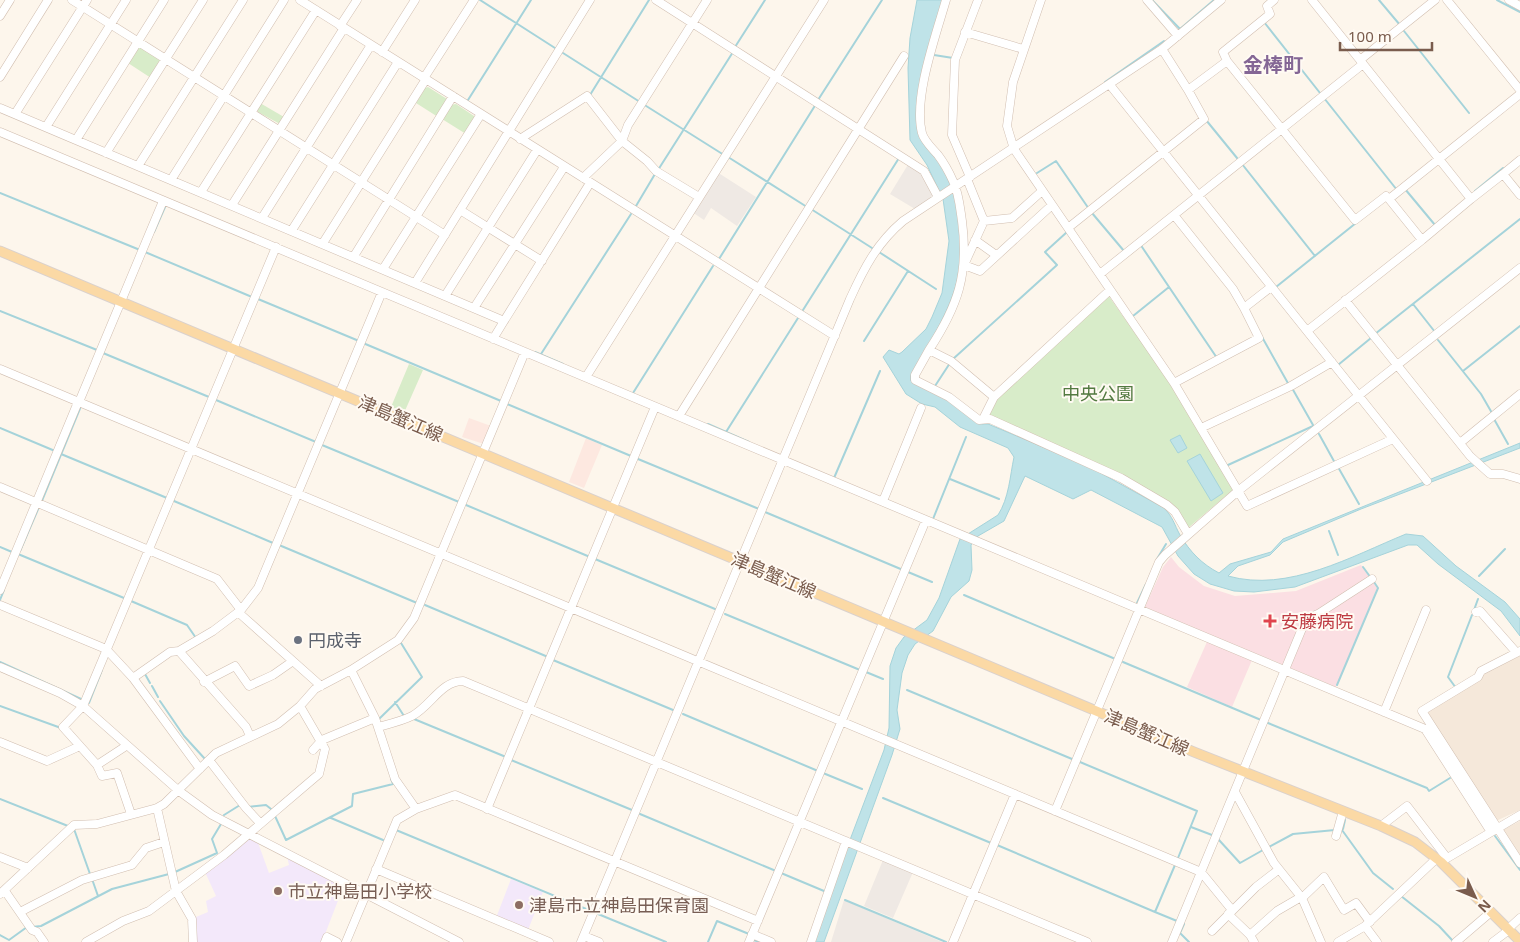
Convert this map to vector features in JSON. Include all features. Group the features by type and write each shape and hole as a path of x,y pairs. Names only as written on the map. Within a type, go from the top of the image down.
{"main road":[{"name":"津島蟹江線","path":"0,251 1243,771 1381,826 1415,842 1441,860 1520,941"}],"street":[{"path":"0,16 10,0"},
{"path":"0,77 48,0"},
{"path":"72,0 85,3 110,24 137,42 445,235"},
{"path":"46,127 126,0"},
{"path":"76,140 164,0"},
{"path":"106,153 203,0"},
{"path":"138,166 244,0"},
{"path":"172,180 284,0"},
{"path":"300,0 835,336"},
{"path":"232,205 357,0"},
{"path":"382,52 415,0"},
{"path":"323,243 474,0"},
{"path":"414,282 590,0"},
{"path":"656,0 924,171 939,197"},
{"path":"582,178 622,141 628,125 707,0"},
{"path":"587,375 824,0"},
{"path":"946,0 923,80 922,134 943,162 955,187 965,246 964,265"},
{"path":"978,0 955,60 952,135 984,221 964,265 951,315 928,350 915,375 915,380 949,397 979,420 990,419 1050,444 1121,478 1167,505 1175,512 1185,535"},
{"path":"1041,0 1013,82 1007,126 1014,149 1174,383 1247,506 1394,439"},
{"path":"1147,0 1178,36"},
{"path":"599,942 583,939 835,336 871,255 892,231 939,197 1162,49 1221,0"},
{"path":"1274,0 1267,6 1270,14 1223,52 1227,60 1355,220 1386,196 1422,240"},
{"path":"1312,0 1471,200"},
{"path":"1100,274 1281,129 1435,0"},
{"path":"1389,199 1520,92 1447,0"},
{"path":"1509,0 1520,6"},
{"path":"15,114 85,3"},
{"path":"201,192 316,10"},
{"path":"965,32 1023,49"},
{"path":"262,218 371,45"},
{"path":"1068,228 1204,120 1188,90 1162,49"},
{"path":"680,414 904,56"},
{"path":"1188,90 1227,60"},
{"path":"292,230 398,62"},
{"path":"1110,85 1427,481"},
{"path":"354,256 453,96"},
{"path":"520,139 586,96 622,141 648,161 656,171 699,197"},
{"path":"0,108 504,321"},
{"path":"383,269 481,114"},
{"path":"0,132 494,337 525,352 587,375 656,407 680,414 975,541 1140,608 1425,729 1494,831 1520,863"},
{"path":"445,296 537,150"},
{"path":"1307,331 1520,160"},
{"path":"474,308 564,167"},
{"path":"1504,174 1520,195"},
{"path":"494,337 590,183"},
{"path":"984,221 1012,218 1042,191"},
{"path":"0,590 39,503 163,201"},
{"path":"964,265 980,271 1052,205"},
{"path":"460,210 542,261"},
{"path":"1174,215 1233,289 1259,338 1174,383"},
{"path":"975,240 996,255"},
{"path":"131,814 117,773 102,776 97,765 63,727 83,706 276,247"},
{"path":"1055,811 1159,562 1185,535 1238,491 1520,268"},
{"path":"1244,308 1271,287"},
{"path":"984,419 994,396 1110,290"},
{"path":"133,678 170,652 179,651 240,612 258,588 382,292"},
{"path":"1345,300 1460,443 1490,474 1503,474 1520,479"},
{"path":"928,350 951,361 994,396"},
{"path":"44,942 2,892 74,825 97,824 157,808 179,791 216,753 278,724 300,706 315,689 351,670 398,640 410,626 525,352"},
{"path":"1201,428 1291,386 1332,362"},
{"path":"0,369 1201,872 1252,939 1277,911 1301,898 1324,877 1344,910 1356,903 1377,942"},
{"path":"1460,443 1520,394"},
{"path":"487,809 656,407"},
{"path":"883,501 921,408"},
{"path":"0,487 217,578 240,612 321,686"},
{"path":"771,942 750,938 926,520"},
{"path":"1172,942 1306,619 1318,614 1372,580"},
{"path":"0,605 106,649 133,678 200,769"},
{"path":"1384,712 1426,610"},
{"path":"1476,612 1480,611 1518,652 1481,671 1478,677 1422,711 1494,831"},
{"path":"179,651 204,682 246,727 250,736"},
{"path":"204,682 235,666 249,686 273,675 293,661"},
{"path":"0,667 60,693 83,706 179,791 212,815 366,892 459,942"},
{"path":"351,670 375,718 396,779 416,809"},
{"path":"378,727 411,716 427,706 444,687 456,681 464,681 1087,942"},
{"path":"86,942 123,921 149,911 224,855 260,822 319,774 325,749 322,740 300,706"},
{"path":"313,750 322,740 375,718"},
{"path":"0,742 47,760 80,746"},
{"path":"97,765 126,746"},
{"path":"210,760 246,808 260,822"},
{"path":"1235,792 1278,870 1301,898 1321,942"},
{"path":"954,942 1015,794"},
{"path":"346,942 397,820 416,809 455,795 758,921"},
{"path":"1381,826 1407,806 1441,860"},
{"path":"157,808 176,891 192,919 193,942"},
{"path":"1336,836 1343,811"},
{"path":"1338,942 1368,924 1441,860 1520,815"},
{"path":"20,912 82,880 132,865 146,848 164,842"},
{"path":"811,942 847,842"},
{"path":"0,857 28,868"},
{"path":"376,869 549,942"},
{"path":"1212,931 1256,887 1278,870"},
{"path":"1456,942 1491,912"},
{"path":"1493,942 1520,918"},
{"path":"325,942 327,937 337,942"}],"shaded area":[{"path":"909,163 921,170 935,197 915,209 890,194"},
{"path":"717,172 756,197 737,226 711,208 704,220 692,212"},
{"path":"469,418 491,426 484,444 462,437"},
{"path":"586,438 602,445 584,488 569,482"},
{"name":"安藤病院","path":"1171,557 1179,567 1204,586 1235,596 1296,591 1361,565 1377,588 1336,687 1255,653 1232,707 1187,687 1210,635 1145,607 1163,567"},
{"path":"1520,654 1520,810 1496,821 1427,713 1485,670"},
{"path":"1520,821 1520,859 1503,830"},
{"name":"市立神島田小学校","path":"250,837 257,840 269,873 289,865 287,856 344,885 322,942 197,942 196,917 208,912 206,901 216,896 205,872"},
{"path":"883,860 913,872 893,918 864,906"},
{"name":"津島市立神島田保育園","path":"511,879 543,892 528,930 496,918"},
{"path":"844,900 942,942 831,942"}],"green space":[{"path":"137,48 141,48 160,59 161,62 151,78 128,63"},
{"path":"428,87 447,99 438,117 416,103 425,88"},
{"path":"260,103 284,117 280,124 258,112 257,108"},
{"path":"456,104 474,116 475,120 466,134 442,119 450,105"},
{"name":"中央公園","path":"1108,295 1178,394 1234,489 1188,528 1175,510 1123,476 988,415 996,398"},
{"path":"409,364 423,370 404,413 391,407"}],"water":[{"path":"917,0 943,0 924,69 918,109 918,126 921,141 940,164 954,196 962,232 962,255 955,288 949,304 911,376 911,381 950,401 982,424 988,424 1086,465 1164,508 1192,552 1207,566 1219,573 1230,564 1271,552 1283,539 1520,443 1520,448 1361,509 1283,542 1270,555 1238,566 1228,576 1251,580 1274,580 1296,576 1319,570 1406,534 1423,536 1456,566 1505,602 1520,619 1520,636 1501,611 1438,564 1417,545 1408,545 1295,587 1254,592 1234,591 1210,584 1194,574 1178,556 1162,527 1091,490 1073,499 1025,476 1004,521 978,536 971,545 972,570 969,581 951,597 933,631 915,644 908,655 902,673 897,710 900,729 892,755 824,942 814,942 820,919 884,750 889,728 890,666 896,648 904,637 927,620 939,598 960,539 998,515 1007,494 1014,457 1008,448 960,427 935,407 922,404 906,394 883,357 889,350 899,354 926,329 942,293 949,241 943,199 927,165 910,140 908,68 910,38"},
{"path":"1180,435 1187,448 1178,453 1170,440"},
{"path":"1200,454 1223,493 1211,501 1187,461"}],"waterway":[{"path":"480,0 555,48"},
{"path":"468,100 531,0"},
{"path":"590,95 649,0"},
{"path":"735,47 765,0"},
{"path":"818,100 882,0"},
{"path":"1152,0 1180,29 1214,0"},
{"path":"1379,0 1400,25"},
{"path":"1497,0 1520,12"},
{"path":"1264,22 1320,93"},
{"path":"1404,31 1469,113"},
{"path":"1105,82 1164,41"},
{"path":"658,170 733,52"},
{"path":"563,53 640,102"},
{"path":"934,55 953,58"},
{"path":"1324,98 1397,190"},
{"path":"643,104 724,155"},
{"path":"719,259 816,104"},
{"path":"1206,120 1237,158"},
{"path":"728,157 807,207"},
{"path":"803,310 899,158"},
{"path":"1037,173 1056,161 1089,209"},
{"path":"1242,164 1315,256"},
{"path":"1475,191 1503,168 1505,170"},
{"path":"636,206 655,174"},
{"path":"1405,189 1435,225"},
{"path":"0,193 140,250"},
{"path":"154,232 165,207"},
{"path":"811,209 872,248"},
{"path":"1092,213 1124,251"},
{"path":"541,354 631,214"},
{"path":"1375,334 1520,219"},
{"path":"1276,287 1356,223"},
{"path":"953,359 1057,265 1045,252 1067,232"},
{"path":"1140,244 1217,358"},
{"path":"145,252 252,297"},
{"path":"879,252 936,289"},
{"path":"633,393 713,266"},
{"path":"864,341 908,271"},
{"path":"1133,316 1169,287"},
{"path":"258,299 359,341"},
{"path":"1413,304 1435,332"},
{"path":"0,311 97,350"},
{"path":"726,432 798,318"},
{"path":"1463,371 1520,326"},
{"path":"1262,337 1289,385"},
{"path":"1338,365 1371,338"},
{"path":"1438,340 1481,394 1492,413"},
{"path":"363,343 501,401"},
{"path":"535,352 563,364"},
{"path":"103,353 209,397"},
{"path":"935,386 950,363"},
{"path":"834,478 880,371"},
{"path":"1292,388 1313,425"},
{"path":"216,400 316,442"},
{"path":"507,404 631,456"},
{"path":"41,503 81,406"},
{"path":"1494,419 1508,444"},
{"path":"708,424 749,442"},
{"path":"1228,465 1313,426"},
{"path":"0,428 55,451"},
{"path":"1319,434 1335,463"},
{"path":"933,519 966,437"},
{"path":"322,445 459,502"},
{"path":"61,454 167,498"},
{"path":"638,459 759,509"},
{"path":"1338,467 1359,504"},
{"path":"950,479 999,499"},
{"path":"174,501 273,543"},
{"path":"466,505 590,557"},
{"path":"20,551 39,507"},
{"path":"765,512 903,570"},
{"path":"1329,531 1338,555"},
{"path":"1157,559 1166,544"},
{"path":"279,545 417,603"},
{"path":"0,547 12,552"},
{"path":"1479,576 1505,549"},
{"path":"18,554 124,598"},
{"path":"595,559 715,609"},
{"path":"1363,567 1371,578"},
{"path":"908,572 932,582"},
{"path":"1337,685 1378,588 1374,582"},
{"path":"1137,603 1146,584"},
{"path":"0,600 4,590"},
{"path":"964,595 1113,658"},
{"path":"1474,610 1478,599"},
{"path":"131,601 187,625 196,638"},
{"path":"425,605 548,657"},
{"path":"725,614 860,670"},
{"path":"1456,688 1448,677 1472,615"},
{"path":"379,719 422,677 401,643"},
{"path":"553,660 673,710"},
{"path":"0,662 81,699"},
{"path":"1123,662 1261,720"},
{"path":"89,703 102,670"},
{"path":"866,672 883,679"},
{"path":"145,674 150,683"},
{"path":"152,686 158,697"},
{"path":"907,690 1072,759"},
{"path":"160,701 184,736 205,759"},
{"path":"395,702 404,716"},
{"path":"0,706 61,728"},
{"path":"683,714 818,771"},
{"path":"414,719 506,757"},
{"path":"1268,723 1427,788 1429,791 1450,778"},
{"path":"511,760 632,810"},
{"path":"1080,762 1197,811 1178,858"},
{"path":"823,773 862,789"},
{"path":"275,816 286,840 352,806 353,794 393,784 391,779"},
{"path":"883,798 991,843"},
{"path":"0,799 68,826"},
{"path":"224,815 240,805"},
{"path":"248,807 266,805 271,809"},
{"path":"640,814 776,871"},
{"path":"331,818 383,840"},
{"path":"1343,829 1345,820"},
{"path":"175,872 217,853 212,839 221,824"},
{"path":"1191,827 1212,835"},
{"path":"74,829 90,874"},
{"path":"396,830 591,911"},
{"path":"1269,847 1293,834 1335,830"},
{"path":"1342,830 1373,873 1393,889"},
{"path":"1495,836 1520,870"},
{"path":"1219,840 1240,863 1263,850"},
{"path":"997,845 1155,912"},
{"path":"1175,865 1155,912 1177,921"},
{"path":"781,873 824,891"},
{"path":"32,927 41,926 112,889 169,874"},
{"path":"92,879 98,896"},
{"path":"1401,896 1439,926 1452,940"},
{"path":"845,900 946,942"},
{"path":"598,914 666,942"},
{"path":"708,942 717,921 749,934"},
{"path":"1184,924 1180,933 1189,942"},
{"path":"0,935 9,940 27,927"},
{"path":"753,940 760,942"}],"place":[{"name":"安藤病院","path":"1270,621"},
{"name":"円成寺","path":"298,640"},
{"name":"市立神島田小学校","path":"278,891"},
{"name":"津島市立神島田保育園","path":"519,905"}],"district":[{"name":"金棒町","path":"1273,64"}]}
